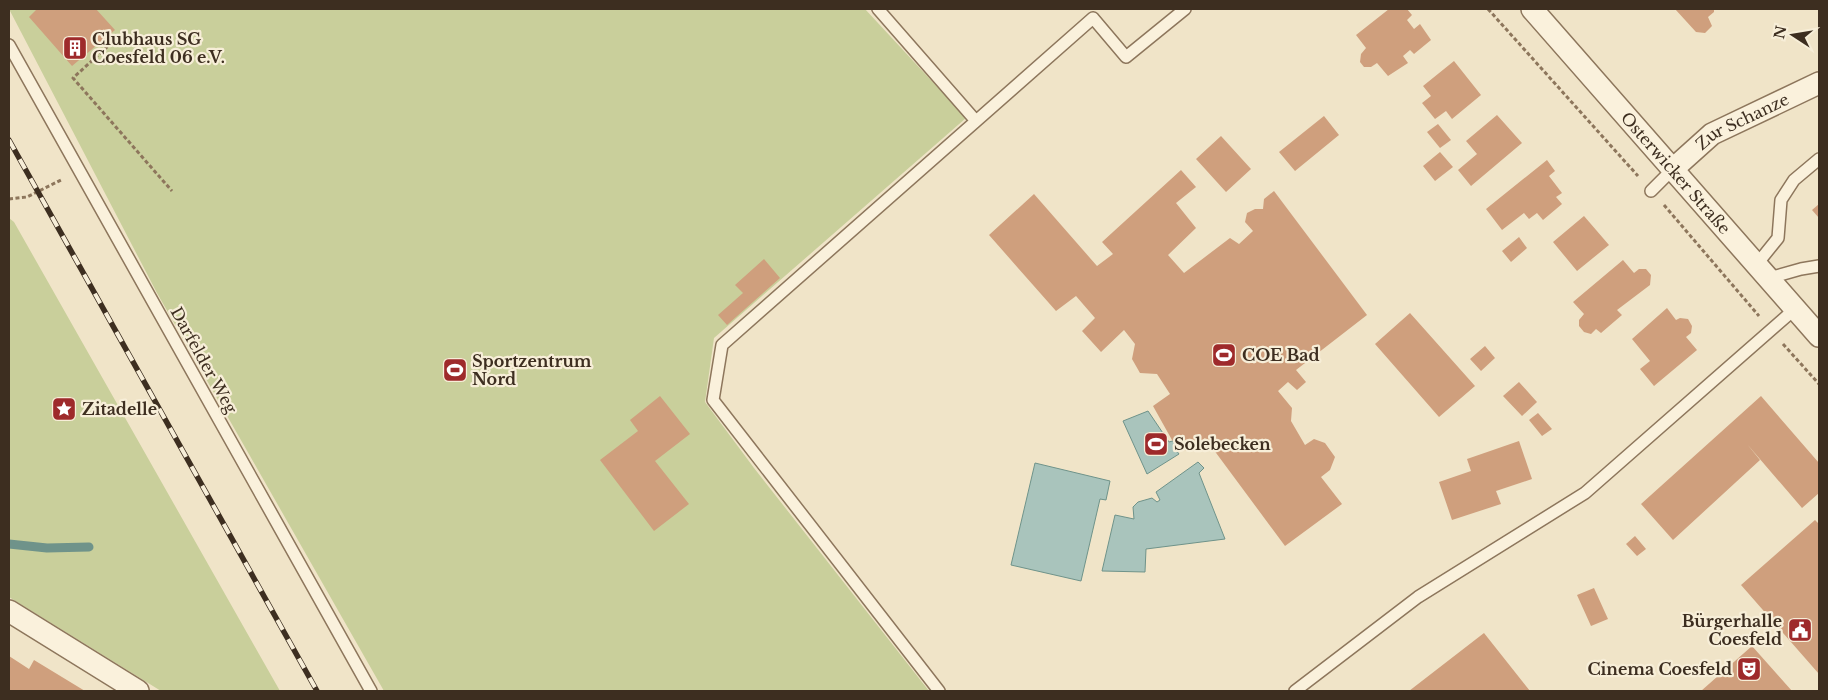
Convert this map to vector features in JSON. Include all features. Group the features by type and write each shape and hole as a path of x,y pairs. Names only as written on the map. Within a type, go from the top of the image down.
{"street":[{"name":"Osterwicker Straße","path":"1542,12 1673,169 1819,336"},
{"name":"Zur Schanze","path":"1673,169 1712,134 1819,83"},
{"path":"9,611 138,691"}],"lane":[{"path":"878,9 976,121"},
{"path":"939,691 713,400 722,345 976,121 1091,14 1126,57 1185,9"},
{"name":"Darfelder Weg","path":"9,46 371,691"},
{"path":"1819,160 1794,180 1782,200 1778,238 1763,271 1819,266"},
{"path":"1651,191 1673,169"},
{"path":"1295,691 1418,597 1585,493 1796,308"}],"path":[{"path":"1488,9 1651,191 1819,384"},
{"path":"116,38 73,78 172,191"},
{"path":"9,199 27,197 79,170"}],"green space":[{"name":"Sportzentrum Nord","path":"9,9 865,9 966,118 714,338 705,402 754,468 929,691 384,691 157,293"},
{"name":"Zitadelle","path":"9,218 14,222 280,691 161,691 9,597"}],"water":[{"name":"Solebecken","path":"1148,411 1169,442 1183,438 1178,446 1174,447 1179,454 1147,474 1123,421"},
{"path":"1198,462 1204,468 1199,473 1225,539 1146,549 1145,572 1102,571 1115,515 1134,519 1133,507 1138,502 1152,498 1157,502 1160,500 1156,492"},
{"path":"1035,463 1110,481 1106,500 1100,499 1081,581 1011,565"}],"building":[{"name":"Clubhaus SG Coesfeld 06 e.V.","path":"37,9 96,9 115,30 72,66 29,17"},
{"path":"1389,9 1407,9 1412,15 1407,20 1414,29 1420,24 1431,40 1414,54 1410,50 1403,56 1408,63 1388,76 1377,63 1371,67 1364,67 1360,62 1361,54 1366,48 1356,35"},
{"path":"1675,9 1714,9 1714,12 1708,17 1712,26 1705,33 1696,32"},
{"path":"1454,61 1481,95 1452,119 1446,111 1435,119 1422,103 1431,96 1423,86"},
{"path":"1497,115 1522,143 1471,186 1458,170 1477,154 1466,141"},
{"path":"1324,116 1339,135 1295,171 1279,152"},
{"path":"1438,124 1451,140 1440,148 1427,132"},
{"path":"1221,136 1251,169 1226,192 1196,159"},
{"path":"1440,152 1453,167 1435,181 1423,166"},
{"path":"1547,160 1555,171 1549,176 1562,193 1556,197 1562,204 1543,220 1537,213 1529,219 1524,213 1502,230 1486,209"},
{"name":"COE Bad","path":"1181,170 1196,187 1176,203 1196,228 1168,255 1184,273 1230,238 1239,244 1253,231 1245,222 1247,213 1255,209 1263,209 1264,199 1274,191 1367,315 1296,370 1306,382 1297,390 1288,382 1278,391 1292,408 1291,421 1305,445 1314,439 1325,443 1335,457 1330,470 1321,477 1342,504 1285,546 1205,438 1186,451 1172,440 1153,406 1170,394 1157,374 1140,373 1132,359 1135,344 1124,330 1101,352 1082,331 1095,318 1076,296 1056,311 989,235 1034,194 1097,266 1113,254 1102,242"},
{"path":"1819,204 1819,218 1812,210"},
{"path":"1584,216 1609,245 1577,271 1553,242"},
{"path":"1519,237 1527,248 1511,262 1502,251"},
{"path":"764,259 780,278 727,325 718,315 743,293 735,285"},
{"path":"1623,260 1634,273 1639,269 1646,269 1651,275 1650,285 1617,310 1622,315 1601,333 1596,329 1591,334 1584,332 1579,326 1579,320 1584,314 1573,302"},
{"path":"1667,308 1676,320 1680,318 1688,319 1692,326 1691,333 1686,337 1697,350 1654,386 1640,369 1650,361 1632,339"},
{"path":"1410,313 1475,386 1439,417 1375,344"},
{"path":"1485,346 1495,358 1481,371 1470,359"},
{"path":"1519,382 1537,402 1522,416 1503,396"},
{"path":"660,396 690,434 655,461 689,504 654,531 600,460 638,431 630,420"},
{"path":"1761,396 1819,463 1819,493 1802,508 1747,444 1760,460 1673,540 1641,504"},
{"path":"1538,413 1552,429 1542,436 1529,420"},
{"path":"1519,441 1532,479 1496,491 1501,504 1452,520 1439,482 1471,471 1467,459"},
{"name":"Bürgerhalle Coesfeld","path":"1815,520 1819,524 1819,674 1741,585"},
{"path":"1635,536 1646,549 1637,556 1626,544"},
{"path":"1594,588 1608,619 1591,626 1577,595"},
{"path":"1484,633 1530,691 1409,691"},
{"name":"Cinema Coesfeld","path":"1752,646 1792,691 1701,691"},
{"path":"9,656 29,669 34,660 85,691 9,691"}],"waterway":[{"path":"9,544 47,548 89,547"}],"railway":[{"path":"9,140 317,691"}],"place":[{"name":"Clubhaus SG Coesfeld 06 e.V.","path":"75,48"},
{"name":"COE Bad","path":"1224,355"},
{"name":"Sportzentrum Nord","path":"455,370"},
{"name":"Zitadelle","path":"64,409"},
{"name":"Solebecken","path":"1156,444"},
{"name":"Bürgerhalle Coesfeld","path":"1800,630"},
{"name":"Cinema Coesfeld","path":"1749,669"}]}
